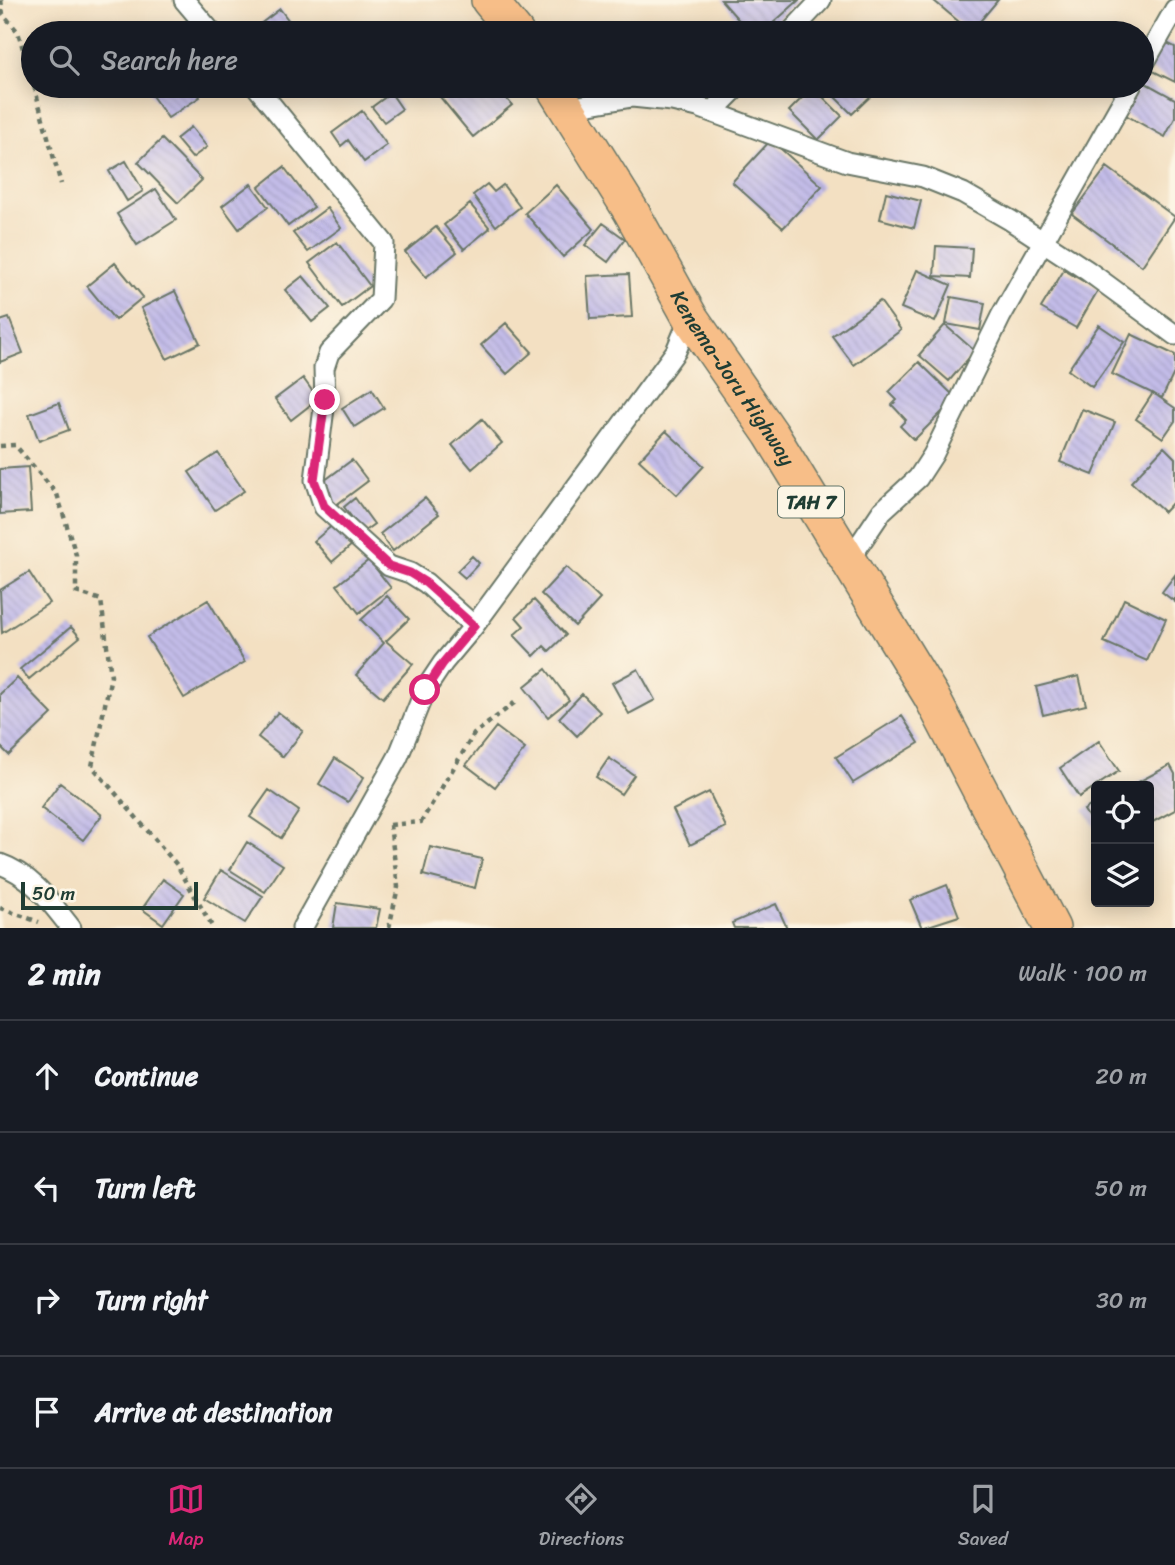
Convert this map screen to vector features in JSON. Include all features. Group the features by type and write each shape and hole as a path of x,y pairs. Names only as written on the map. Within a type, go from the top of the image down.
{"highway":[{"path":"489,0 506,21"},
{"name":"Kenema-Joru Highway","path":"561,98 631,211 690,317 771,434 931,696 1052,928"}],"street":[{"path":"184,0 202,21"},
{"path":"801,21 821,0"},
{"path":"1154,45 1175,7 1166,0"},
{"path":"266,98 384,243 381,299 329,353 324,368 325,400 314,480 324,506 389,566 410,573 426,583 474,626"},
{"path":"642,98 672,101 712,112 847,162 923,177 963,193 1043,241 1175,335"},
{"path":"712,112 726,98"},
{"path":"848,563 882,511 918,478 933,455 995,327 1124,98"},
{"path":"302,928 379,792 411,729 425,690 676,351 690,317"},
{"path":"0,864 15,870 35,886 71,928"}],"path":[{"path":"1,0 3,13 18,32 21,42"},
{"path":"38,98 61,184"},
{"path":"0,446 15,445 57,494 76,555 76,592 101,600 111,676 92,766 177,865 213,928"},
{"path":"389,928 398,887 390,825 421,822 474,734 518,700"},
{"path":"0,908 43,924"}],"building":[{"path":"721,0 799,0 775,21 739,21"},
{"path":"933,0 998,0 980,21 958,21"},
{"path":"280,9 289,21 264,21"},
{"path":"1161,40 1175,47 1175,82 1154,72 1154,54"},
{"path":"1154,88 1175,99 1175,118 1165,137 1124,114 1133,98 1154,98"},
{"path":"154,98 198,98 168,118"},
{"path":"384,98 394,98 402,109 384,122 372,107"},
{"path":"441,98 506,98 512,105 473,137"},
{"path":"802,98 824,98 842,116 818,140 789,111"},
{"path":"836,98 869,98 852,114"},
{"path":"362,111 387,145 364,162 348,140 341,146 332,133"},
{"path":"191,127 207,147 192,158 176,139"},
{"path":"162,139 202,180 178,203 138,162"},
{"path":"771,140 822,186 783,228 732,182"},
{"path":"126,161 143,191 127,201 109,171"},
{"path":"284,167 314,207 288,226 259,187"},
{"path":"1107,167 1175,217 1142,266 1072,214"},
{"path":"251,184 268,207 239,229 222,206"},
{"path":"487,184 494,192 503,185 520,207 496,226 473,195"},
{"path":"556,185 594,229 563,257 525,213"},
{"path":"156,189 176,220 137,245 117,214"},
{"path":"886,192 921,201 914,228 880,219"},
{"path":"470,204 490,228 464,249 444,225"},
{"path":"327,208 341,228 308,252 293,233"},
{"path":"603,223 625,239 608,262 585,245"},
{"path":"436,227 457,252 426,277 405,252"},
{"path":"337,242 370,286 342,307 309,263"},
{"path":"936,246 972,248 970,278 934,276"},
{"path":"115,263 143,297 115,320 87,286"},
{"path":"917,270 951,285 935,322 901,308"},
{"path":"1064,270 1098,290 1076,328 1041,308"},
{"path":"629,274 632,317 590,319 587,276"},
{"path":"303,276 330,308 312,322 285,290"},
{"path":"175,291 200,343 167,359 141,308"},
{"path":"951,297 985,303 980,330 946,324"},
{"path":"880,301 901,330 854,365 832,336"},
{"path":"9,318 23,353 0,362 0,321"},
{"path":"506,323 532,352 507,374 481,345"},
{"path":"945,325 975,351 949,381 919,355"},
{"path":"1099,325 1124,342 1092,387 1068,370"},
{"path":"1131,334 1175,355 1175,371 1162,398 1112,374"},
{"path":"919,362 956,398 914,440 900,426 906,420 892,405 897,400 889,392"},
{"path":"303,378 318,399 291,420 275,399"},
{"path":"372,389 384,408 354,427 342,408"},
{"path":"1153,393 1175,408 1175,421 1163,438 1136,419"},
{"path":"59,403 69,430 39,441 29,414"},
{"path":"1082,409 1115,422 1093,475 1060,462"},
{"path":"482,419 502,443 472,469 452,445"},
{"path":"666,431 704,466 677,495 639,460"},
{"path":"1164,447 1175,458 1175,500 1164,512 1131,482"},
{"path":"218,453 244,491 215,510 189,472"},
{"path":"352,460 368,481 336,505 320,484"},
{"path":"28,467 31,512 0,514 0,469"},
{"path":"355,498 374,524 363,532 344,507"},
{"path":"425,498 439,514 393,551 380,534"},
{"path":"335,523 353,544 332,562 314,541"},
{"path":"472,556 479,563 465,578 457,571"},
{"path":"369,560 391,588 359,613 337,585"},
{"path":"566,567 600,599 575,626 541,594"},
{"path":"29,572 49,603 2,633 0,590"},
{"path":"1175,575 1175,602 1162,592"},
{"path":"387,596 409,619 386,641 413,664 383,698 356,675 384,643 361,620"},
{"path":"1124,599 1166,619 1147,661 1104,642"},
{"path":"208,600 245,662 184,698 147,637"},
{"path":"534,600 566,635 549,651 544,646 534,656 514,635 524,626 516,617"},
{"path":"71,627 80,637 29,679 20,669"},
{"path":"546,669 569,700 548,717 524,687"},
{"path":"638,669 655,700 629,714 612,683"},
{"path":"1079,676 1086,705 1043,715 1036,687"},
{"path":"17,678 52,714 9,755 0,746 0,694"},
{"path":"582,694 600,712 577,736 559,718"},
{"path":"278,712 303,731 283,757 258,737"},
{"path":"902,716 919,743 853,783 836,757"},
{"path":"496,727 525,749 495,787 466,765"},
{"path":"1099,741 1119,771 1104,781 1091,781 1091,789 1079,797 1060,768"},
{"path":"335,758 364,777 348,802 319,784"},
{"path":"609,758 634,775 621,794 596,777"},
{"path":"1170,765 1175,774 1175,810 1154,821 1154,781 1140,781"},
{"path":"60,783 102,815 83,840 41,808"},
{"path":"269,790 299,811 281,838 250,817"},
{"path":"709,792 726,827 690,845 673,810"},
{"path":"1091,805 1091,821 1084,810"},
{"path":"247,842 283,865 265,892 230,870"},
{"path":"430,847 482,859 475,888 423,875"},
{"path":"221,870 263,896 245,923 204,898"},
{"path":"163,879 184,894 163,924 142,909"},
{"path":"947,885 959,916 922,928 910,900"},
{"path":"337,903 380,909 376,928 333,928"},
{"path":"776,904 787,928 734,928 732,923"}],"route":[{"path":"325,400 320,455 314,480 324,506 364,539 389,566 410,573 426,583 474,626 443,663 425,690"}]}
